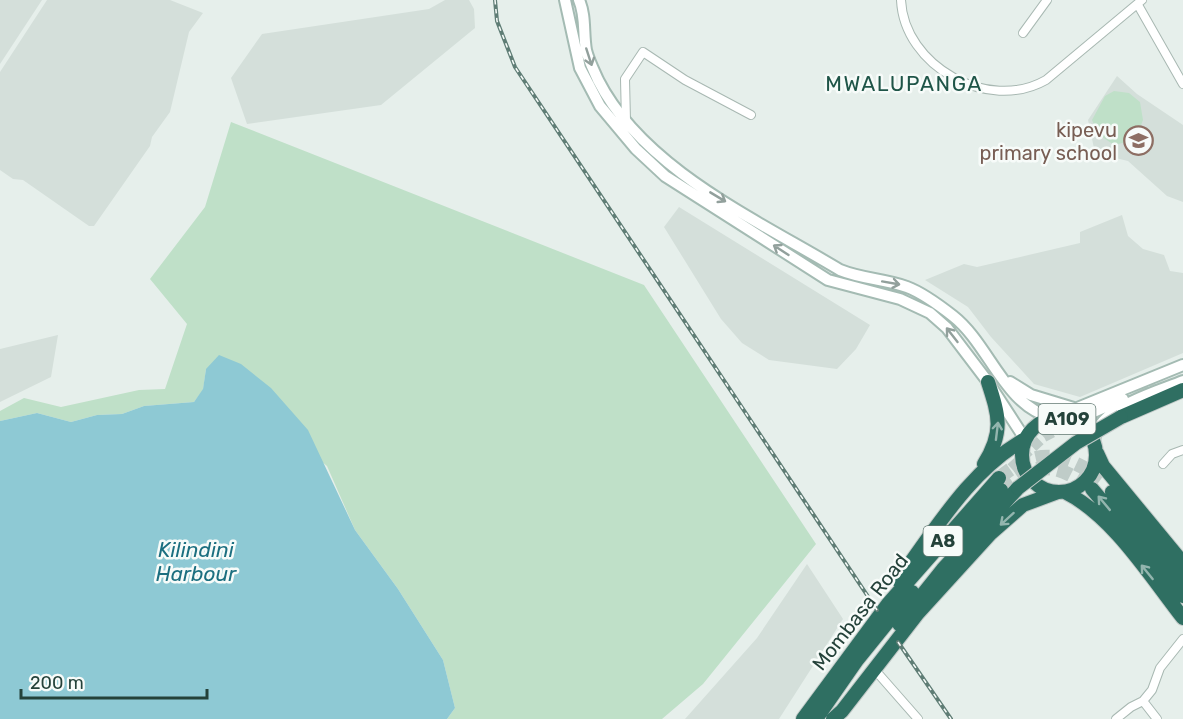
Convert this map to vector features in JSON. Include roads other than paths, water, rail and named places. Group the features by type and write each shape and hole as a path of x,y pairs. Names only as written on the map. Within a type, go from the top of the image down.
{"highway":[{"path":"888,604 897,581 977,476 994,449 999,433 998,414 988,382"},
{"path":"828,719 910,609 1018,488 1084,437 1121,417 1183,390"},
{"name":"A109","path":"1053,418 1077,422 1086,430 1095,447 1095,462 1088,477 1078,487 1061,492 1035,484 1027,475 1022,452 1025,439 1037,426 1053,418"},
{"path":"977,476 1008,448 1025,439"},
{"path":"1095,447 1102,466 1183,564"},
{"name":"Mombasa Road","path":"803,719 888,604 1000,484 896,610 816,719"},
{"path":"1183,579 1097,484 1183,596"},
{"path":"833,719 931,598 990,534 1023,505 1061,492 1084,502 1110,528 1183,618"}],"main road":[{"path":"565,0 580,68 600,106 636,149 665,176 828,280 900,299 930,313 947,328 988,382 1025,439"},
{"path":"579,0 584,10 586,50 610,101 626,122 672,167 840,270 860,278 904,285 921,293 955,317 1028,407 1041,415 1053,418 1082,412 1183,373"},
{"path":"1002,376 1031,395 1082,412 1183,365"},
{"path":"1095,447 1098,427 1107,415 1183,381"}],"street":[{"path":"901,0 909,33 929,59 956,80 997,90 1030,87 1046,80 1140,2 1183,84"},
{"path":"1023,33 1047,0"},
{"path":"626,122 625,79 643,52 685,80 752,115"},
{"path":"1163,464 1172,454 1183,450"},
{"path":"1116,719 1143,701 1152,690 1160,668 1183,639"},
{"path":"875,670 918,719"},
{"path":"1143,701 1157,719"}],"water":[{"name":"Kilindini Harbour","path":"219,355 241,364 271,388 308,430 355,530 398,589 443,660 455,708 447,719 0,719 0,421 37,413 71,422 97,415 122,414 144,406 194,402 203,389 206,369"}],"tunnel":[{"path":"1011,468 1044,437 1087,415"},
{"path":"999,478 1025,461 1050,457 1075,463 1101,479"},
{"path":"1001,490 1024,473 1046,468 1068,474 1092,489"}],"railway":[{"path":"495,0 497,21 515,67 877,610"},
{"path":"898,642 951,719"}],"place":[{"name":"kipevu primary school","path":"1138,141"}],"district":[{"name":"MWALUPANGA","path":"904,83"}]}
